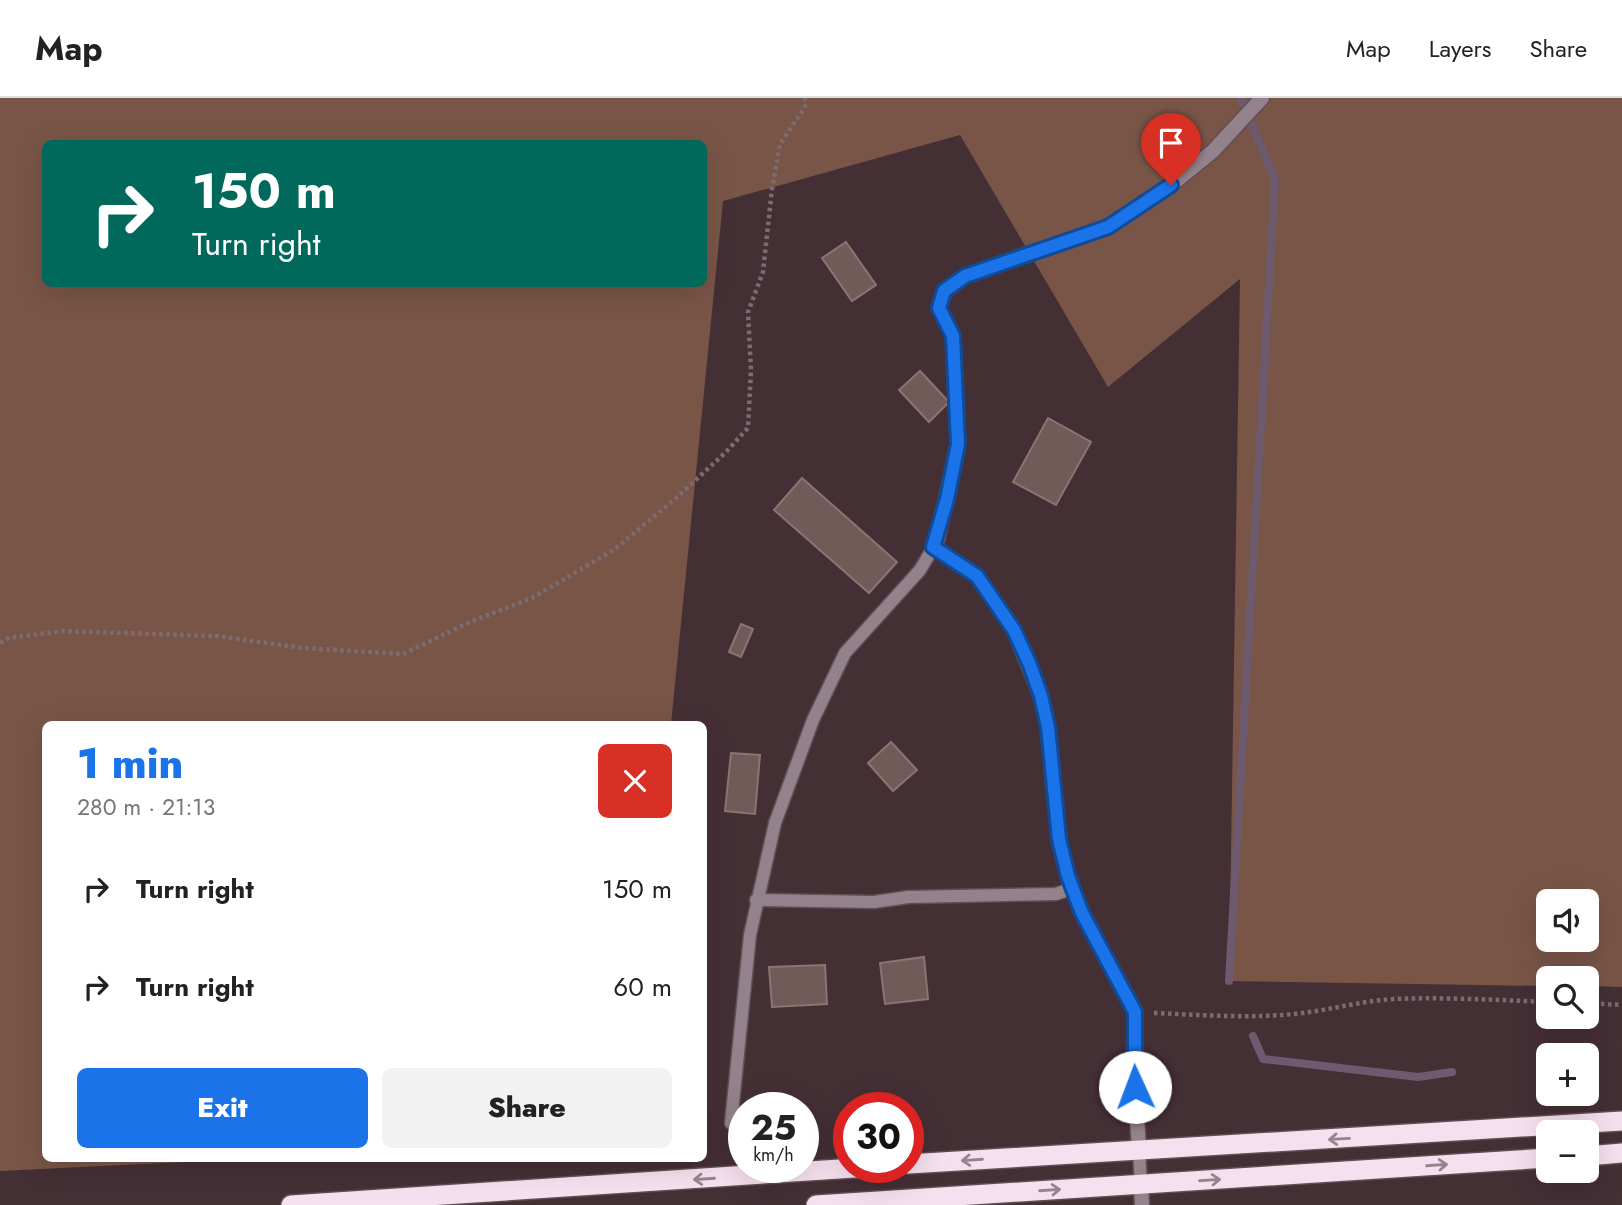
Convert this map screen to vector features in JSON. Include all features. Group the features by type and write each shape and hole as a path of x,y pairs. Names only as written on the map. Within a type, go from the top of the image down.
{"highway":[{"path":"924,1163 1622,1121"},
{"path":"1599,1155 1622,1153"},
{"path":"816,1205 1536,1159"},
{"path":"291,1205 833,1169"}],"street":[{"path":"1139,1151 1134,1064 1135,1012 1082,913 1073,888 1059,839 1048,727 1041,696 1014,630 977,576 935,544 958,444 953,336 939,308 944,291 965,276 1108,227 1171,185 1213,151 1262,98"},
{"path":"1142,1185 1142,1205"}],"lane":[{"path":"735,1092 750,935 775,822 813,720 845,653 920,570 935,544"},
{"path":"756,900 874,902 908,897 1056,894 1073,888"},
{"path":"1139,1151 1142,1185"}],"path":[{"path":"0,643 9,638 63,631 216,636 303,648 403,654 470,622 532,598 614,548 675,499 748,428 751,370 748,312 763,272 780,144 806,107 806,98"},
{"path":"1135,1012 1225,1017 1303,1013 1391,999 1536,1002"},
{"path":"1599,1004 1622,1005"}],"shaded area":[{"path":"0,98 1622,98 1622,987 1599,986 1599,966 1536,966 1536,986 1229,981 1240,279 1108,387 960,135 723,201 671,721 42,721 42,1162 184,1162 0,1171"}],"building":[{"path":"846,242 876,285 852,301 822,258"},
{"path":"920,371 949,402 929,422 899,390"},
{"path":"1048,418 1091,442 1056,505 1013,482"},
{"path":"802,478 897,562 869,593 774,510"},
{"path":"741,624 753,629 741,657 729,652"},
{"path":"891,742 917,770 893,791 868,763"},
{"path":"731,753 760,755 755,814 725,811"},
{"path":"924,957 928,999 885,1004 880,963"},
{"path":"825,965 827,1004 772,1007 769,967"}],"waterway":[{"path":"1229,981 1275,181 1241,98"},
{"path":"1253,1036 1263,1059 1418,1077 1452,1072"}],"route":[{"path":"1135,1087 1135,1012 1082,913 1068,876 1059,839 1048,727 1030,665 1014,630 977,576 933,547 937,541 958,444 953,336 939,308 944,291 965,276 1108,227 1171,185"}]}
